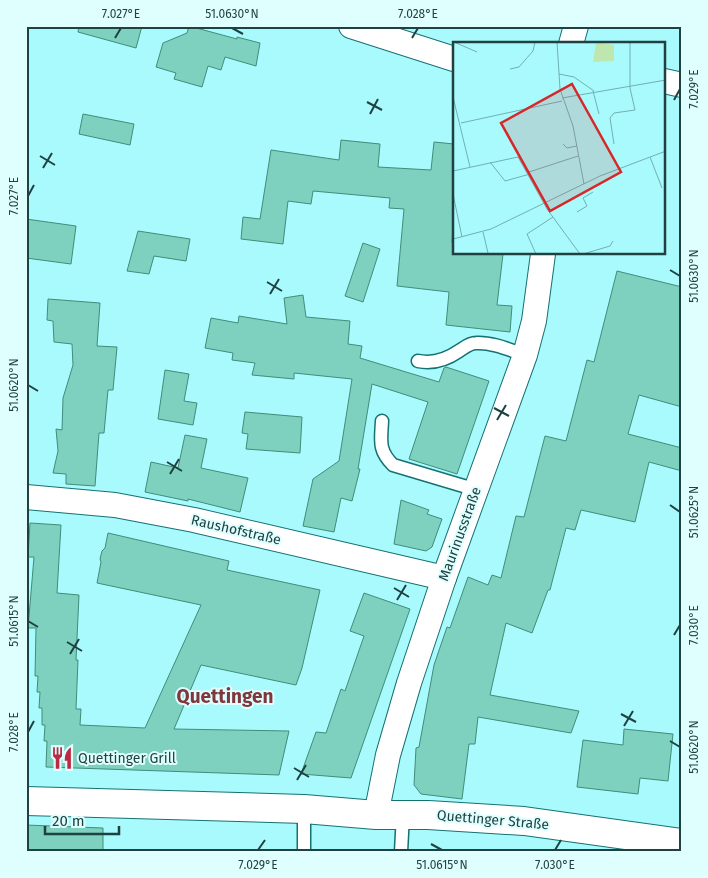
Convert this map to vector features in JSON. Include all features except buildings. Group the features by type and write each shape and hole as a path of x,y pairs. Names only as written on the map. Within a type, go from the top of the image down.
{"street":[{"path":"351,26 453,59"},
{"path":"572,42 576,26"},
{"path":"666,81 682,85"},
{"name":"Maurinusstraße","path":"376,815 388,755 409,684 444,578 525,355 534,321 543,255"},
{"name":"Raushofstraße","path":"26,497 133,508 194,520 444,578"},
{"name":"Quettinger Straße","path":"26,801 304,809 376,815 403,814 524,822 676,846"}],"lane":[{"path":"418,361 426,363 442,361 475,342 498,346 525,355"},
{"path":"382,421 381,447 385,457 394,465 477,490"},
{"path":"304,809 304,852"},
{"path":"401,852 403,814"}],"place":[{"name":"Quettinger Grill","path":"62,758"}],"district":[{"name":"Quettingen","path":"225,696"}]}
